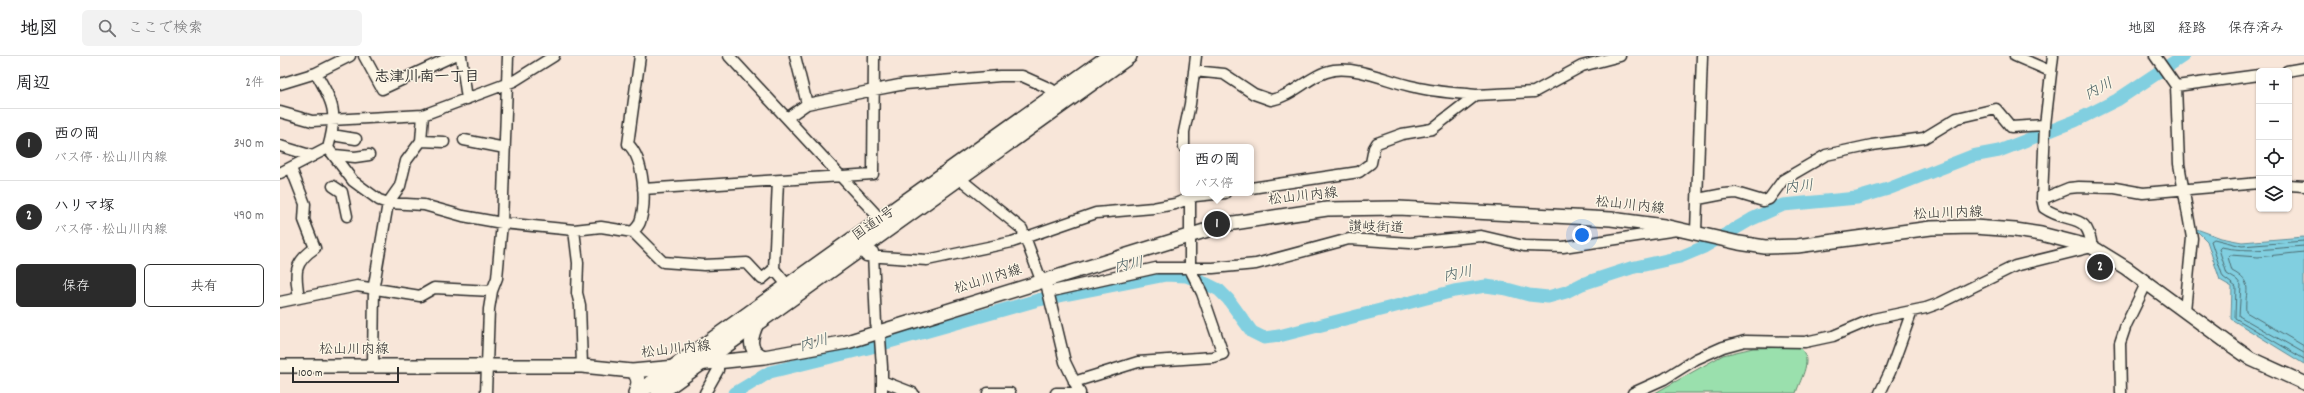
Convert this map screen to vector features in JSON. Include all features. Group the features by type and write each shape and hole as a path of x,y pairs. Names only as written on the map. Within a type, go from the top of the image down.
{"highway":[{"name":"国道11号","path":"660,393 698,364 806,289 884,223 959,178 1110,56"},
{"name":"国道11号","path":"636,393 788,286 884,223 1058,99 1129,56"}],"main road":[{"name":"松山川内線","path":"280,366 582,366 632,371 764,357 879,335 1043,279 1189,234 1254,218 1327,209 1361,208 1611,219 1683,229 1729,240 1764,246 1797,246 1931,228 1974,227 2041,234 2092,247 2126,268 2209,330 2251,359 2304,383"},
{"path":"757,323 750,340 751,345 758,354 764,357"},
{"path":"632,371 637,377 638,382 636,393"}],"street":[{"path":"280,84 316,73 350,56"},
{"path":"364,56 382,89 453,56"},
{"path":"461,56 467,99"},
{"path":"486,393 488,309 497,278 502,223 508,56"},
{"path":"280,112 312,121 423,115 507,83 554,56"},
{"path":"633,232 640,222 643,189 639,159 634,150 628,144 640,56"},
{"path":"729,56 884,223"},
{"path":"795,56 807,104"},
{"path":"643,189 873,174 874,56"},
{"path":"1184,144 1184,132 1196,56"},
{"path":"1194,72 1224,74 1254,94 1270,100 1290,93 1318,75 1334,70 1352,71 1416,88 1476,95 1534,92 1582,66 1620,56"},
{"path":"1696,232 1702,56"},
{"path":"2015,56 2050,71"},
{"path":"1633,393 1664,379 1696,358 1734,344 1756,340 1805,342 1820,339 1873,319 1940,303 2015,266 2092,247 2090,232 2083,222 2055,215 2044,208 2042,199 2045,126 2050,71 2053,56"},
{"path":"2157,59 2173,82 2183,191 2192,238 2185,311"},
{"path":"2292,70 2304,68"},
{"path":"316,73 331,99 333,121 332,152 353,181 379,200 388,203 424,205 463,216 502,223 574,230 601,227 633,232 662,262 704,265 747,263 762,279 774,270"},
{"path":"2173,82 2256,75"},
{"path":"787,118 807,104 874,90 905,84 1000,76 1022,76 1051,89 1058,99"},
{"path":"1254,188 1359,172 1371,163 1374,148 1378,143 1402,134 1432,129 1476,95"},
{"path":"1698,199 1736,193 1763,200 1769,199 1783,180 1826,155 1872,145 1924,138 1957,118 1996,109 2011,127 2045,126"},
{"path":"373,366 375,287 388,203 400,186 406,160 421,141 423,115"},
{"path":"332,135 356,139"},
{"path":"464,140 505,148"},
{"path":"421,141 444,142"},
{"path":"280,146 314,156"},
{"path":"280,173 314,156 332,152 355,157 369,155"},
{"path":"291,168 305,204 304,220 315,248 302,258 298,264 296,277 299,298"},
{"path":"959,178 1022,229 1026,237 1049,293 1059,342 1074,382 1080,393 1056,393"},
{"path":"342,192 353,181"},
{"path":"778,181 774,270 788,286"},
{"path":"2042,199 2069,188 2079,187 2115,188 2142,193 2183,191 2256,183"},
{"path":"2292,185 2304,186"},
{"path":"333,186 342,192 347,216"},
{"path":"882,393 881,352 871,255 927,260 1026,237 1096,213 1153,208 1175,204 1190,196 1189,234 1191,271 1202,293 1224,354 1213,357 1138,362 1074,382"},
{"name":"讃岐街道","path":"1049,293 1140,270 1156,268 1191,271 1256,264 1349,239 1410,243 1481,236 1524,246 1556,248 1683,229"},
{"path":"574,230 578,263 577,293 580,305 582,366"},
{"path":"2121,393 2120,343 2126,325 2146,284"},
{"path":"280,302 350,286 375,287 391,292 420,296 434,288 492,291"},
{"path":"1880,393 1890,372 1912,310"},
{"path":"705,393 718,370 718,362"},
{"path":"882,381 913,393"},
{"path":"988,393 1010,393"}],"green space":[{"path":"1799,347 1806,357 1806,363 1796,393 1655,393 1723,355 1753,348"}],"water":[{"path":"2194,228 2221,238 2242,242 2304,237 2304,364 2231,319 2232,287 2220,280 2207,241"}],"waterway":[{"name":"内川","path":"735,393 770,372 868,348 1038,300 1165,275 1186,276 1219,290 1228,299 1252,332 1264,338 1279,336 1454,291 1486,286 1507,289 1529,295 1548,297 1566,292 1582,284 1631,268 1680,257 1704,247 1752,219 1783,205 1857,198 1888,189 1972,156 1999,151 2075,121 2117,100 2183,56"}],"place":[{"name":"西の岡","path":"1217,224"},
{"name":"ハリマ塚","path":"2100,267"}],"district":[{"name":"志津川南一丁目","path":"427,78"}]}
